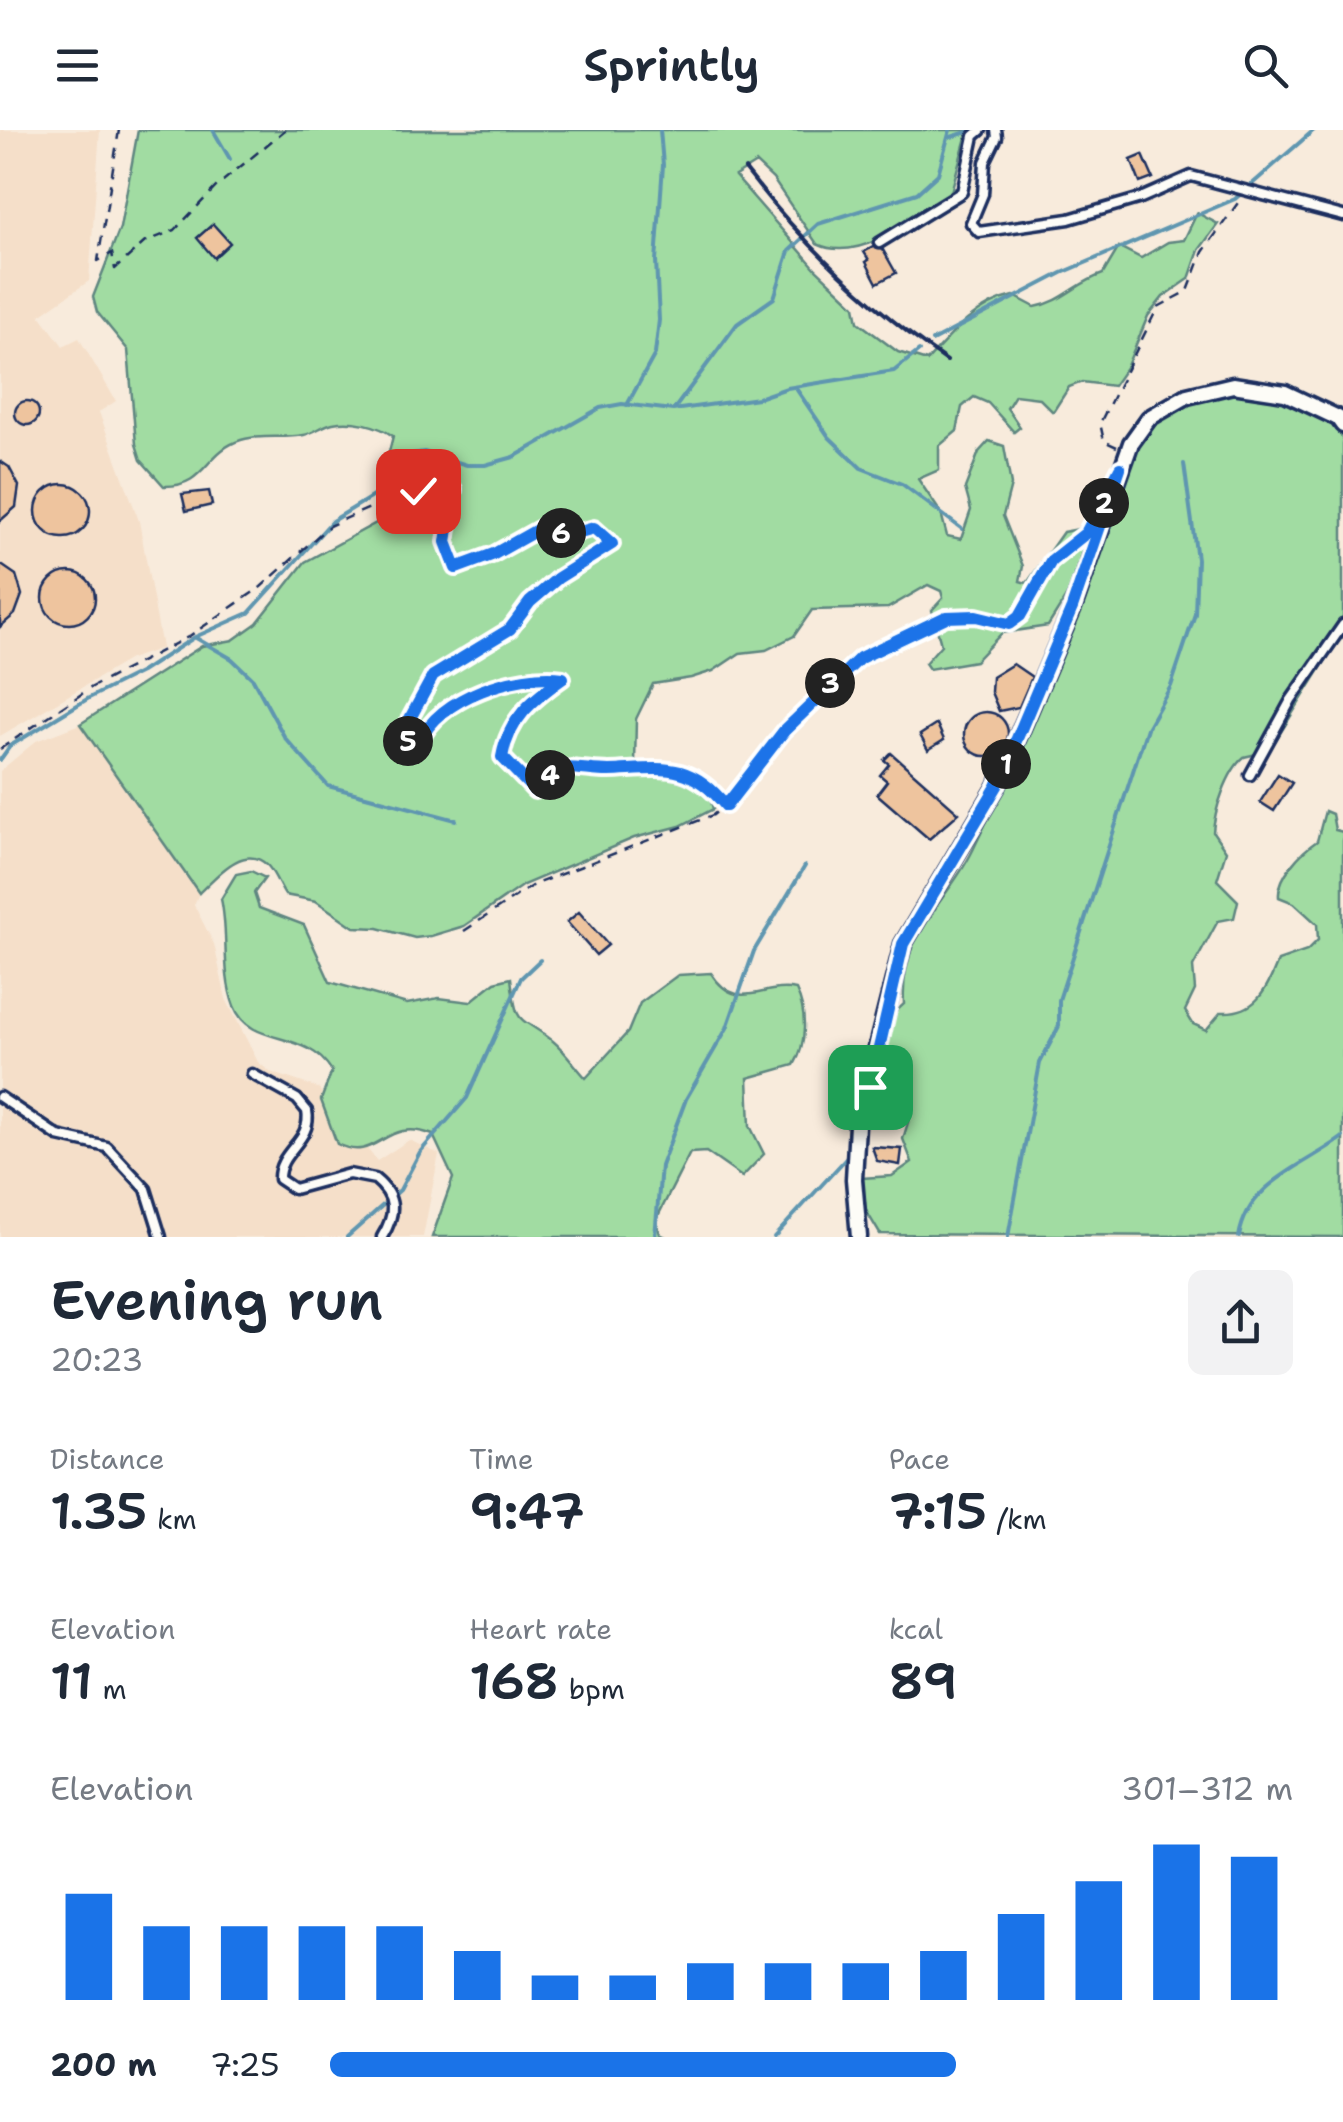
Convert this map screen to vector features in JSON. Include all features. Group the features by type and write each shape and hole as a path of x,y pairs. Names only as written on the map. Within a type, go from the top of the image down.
{"street":[{"path":"859,1237 857,1125 903,944 997,786 1072,608 1127,452 1149,418 1187,396 1234,385 1285,393 1338,418 1343,425"}],"lane":[{"path":"879,244 962,192 974,136 981,130"},
{"path":"996,130 998,137 985,162 983,194 971,223 979,232 1069,220 1141,198 1191,176 1343,216"},
{"path":"1250,775 1290,700 1343,626"},
{"path":"252,1074 297,1100 307,1111 308,1129 280,1167 280,1179 294,1189 349,1174 375,1179 393,1200 394,1214 382,1237"},
{"path":"0,1097 58,1136 106,1148 146,1189 160,1237"}],"path":[{"path":"119,130 98,261 112,253 115,269 145,242 175,230 218,185 285,130"},
{"path":"1127,452 1104,441 1100,423 1158,308 1188,291 1203,252 1241,202 1236,187"},
{"path":"0,748 92,687 188,637 261,588 328,526 392,498 440,461 450,464 432,474 409,504 454,489 446,542 456,568 494,554 544,526 566,536 594,528 612,544 558,578 530,602 510,629 433,676 408,722 408,743 420,742 426,724 479,694 545,676 563,678 513,720 505,740 502,757 526,786 535,791 553,769 564,767 608,771 672,767 697,777 726,806"},
{"path":"464,931 533,886 689,827 726,806 784,731 842,672 878,648 946,617 976,616 1009,624 1020,616 1051,561 1086,533"}],"shaded area":[{"path":"0,130 100,130 89,281 40,315 63,346 79,338 116,401 99,412 139,521 162,648 130,659 0,736"},
{"path":"80,724 199,893 194,905 214,944 226,999 258,1062 270,1072 318,1088 377,1161 409,1140 439,1154 423,1237 0,1237 0,771 36,741"}],"green space":[{"path":"138,130 968,130 951,192 888,235 852,248 834,249 817,244 773,179 756,163 735,176 816,269 855,306 858,322 898,352 927,361 956,330 988,306 1014,296 1035,307 1045,305 1103,274 1119,247 1141,258 1168,242 1184,240 1197,213 1218,224 1199,250 1189,279 1163,297 1148,316 1127,366 1113,386 1082,382 1069,387 1053,412 1039,398 1015,395 1007,408 1020,427 1014,432 988,403 974,397 962,407 957,431 939,446 939,470 918,479 941,513 947,536 961,539 971,510 965,488 979,452 989,441 1004,446 1011,485 1003,516 1023,566 1020,581 1027,583 1063,532 1079,529 1100,513 1070,591 1048,626 1002,633 975,661 929,669 925,663 941,645 932,610 943,598 941,591 928,585 888,608 812,610 794,636 766,650 740,653 713,671 691,678 653,684 636,719 635,764 699,788 709,794 713,809 680,826 634,838 523,885 464,926 415,938 378,928 354,927 316,901 285,895 268,866 259,859 230,864 199,893 80,724 202,646 233,640 257,623 305,562 376,523 383,509 382,480 393,436 372,426 348,422 329,424 304,435 248,438 229,445 197,475 178,485 164,486 141,460 136,444 128,350 97,312 93,297 120,228"},
{"path":"1232,393 1278,399 1309,409 1334,427 1343,439 1343,633 1269,751 1244,757 1222,792 1213,832 1226,851 1217,880 1238,901 1234,918 1218,921 1193,967 1195,990 1185,1011 1193,1024 1206,1030 1221,1012 1251,1005 1269,982 1278,961 1307,951 1318,940 1317,924 1294,903 1279,897 1279,889 1291,866 1317,841 1325,811 1332,814 1335,830 1343,832 1343,1237 880,1234 862,1204 862,1178 892,1176 912,1162 903,1139 910,1116 881,1089 892,1015 904,1004 905,978 916,937 962,870 1022,746 1094,569 1134,448 1152,425 1173,410"},
{"path":"251,871 265,878 254,893 259,908 304,925 330,982 407,1004 439,998 470,1002 495,982 511,978 521,1019 557,1045 586,1078 628,1032 640,1003 678,975 711,973 721,985 741,995 796,990 804,1028 794,1065 748,1078 750,1126 764,1154 742,1177 706,1152 690,1153 656,1220 660,1234 666,1237 432,1237 453,1178 433,1135 403,1131 362,1149 337,1144 321,1100 332,1071 308,1048 253,1028 234,1006 221,899 236,874"}],"building":[{"path":"1143,155 1153,178 1140,183 1131,160"},
{"path":"213,224 230,243 214,258 197,238"},
{"path":"873,247 883,250 896,273 877,283 864,252"},
{"path":"27,401 36,404 36,422 27,425 18,422 15,413 18,404"},
{"path":"0,461 9,467 19,486 16,507 0,521"},
{"path":"63,484 82,492 90,511 82,530 63,538 44,530 36,511 44,492"},
{"path":"209,491 212,505 186,511 182,494"},
{"path":"0,564 16,575 22,595 15,614 0,627"},
{"path":"69,572 87,580 95,598 87,616 69,624 51,616 43,598 51,580"},
{"path":"1013,664 1032,677 1019,707 999,711 991,692 992,677"},
{"path":"986,712 1002,718 1008,734 1002,750 986,756 970,750 964,734 970,718"},
{"path":"937,724 944,740 928,750 920,735"},
{"path":"891,753 959,813 929,839 877,794 887,781 880,775 889,764 884,760"},
{"path":"1278,774 1292,783 1274,811 1260,802"},
{"path":"579,912 608,945 596,955 567,922"},
{"path":"872,1147 902,1149 900,1165 877,1161"}],"waterway":[{"path":"213,130 230,159"},
{"path":"627,405 655,354 663,165 660,130"},
{"path":"675,408 737,324 774,298 789,251 818,224 917,193 938,174 950,130"},
{"path":"951,137 974,130"},
{"path":"932,341 1062,273 1235,199 1314,130"},
{"path":"0,760 10,746 89,698 141,672 195,637 249,613 332,521 401,479 412,454 424,452 467,465 485,465 514,457 600,408 622,404 673,410 758,398 787,388 894,371 919,351"},
{"path":"797,390 829,437 861,468 902,484 962,529"},
{"path":"1008,1237 1040,1063 1059,1026 1059,1000 1147,728 1171,686 1195,614 1197,559 1184,464"},
{"path":"196,638 232,659 253,679 285,738 328,786 456,820"},
{"path":"655,1237 661,1166 686,1099 727,1028 754,951 805,866"},
{"path":"347,1237 400,1190 420,1152 467,1098 521,978 540,960"},
{"path":"1239,1237 1244,1218 1265,1189 1343,1137"},
{"path":"774,1237 852,1152"}],"railway":[{"path":"745,169 839,273 947,361"}],"route":[{"path":"418,491 409,504 454,489 446,542 456,568 494,554 544,526 566,536 594,528 612,544 558,578 530,602 510,629 433,676 408,722 408,743 420,742 426,724 479,694 545,676 563,678 513,720 505,740 502,757 526,786 535,791 546,783 553,769 564,767 608,771 672,767 697,777 726,806 784,731 860,658 946,617 976,616 1009,624 1020,616 1051,561 1086,533 1120,468 1072,608 997,786 964,848 903,944 870,1087"}]}
